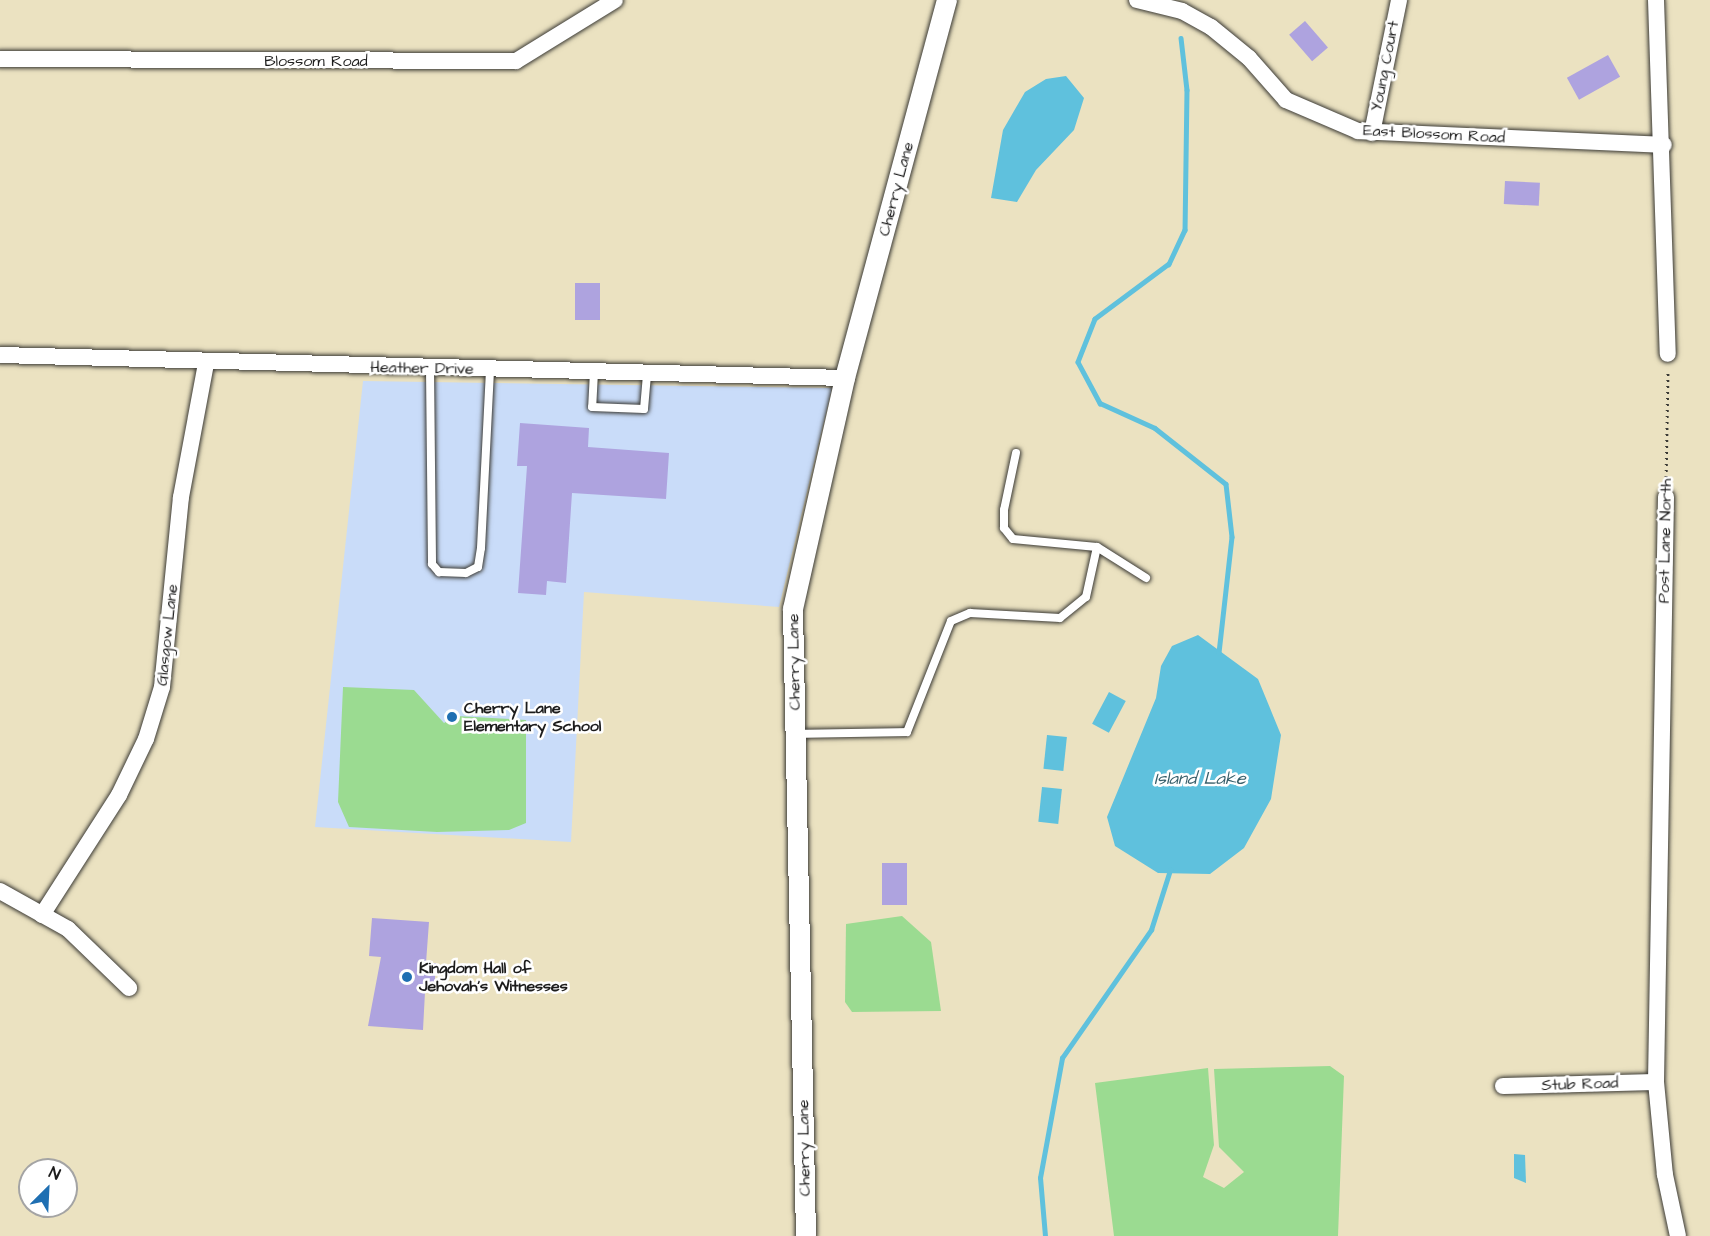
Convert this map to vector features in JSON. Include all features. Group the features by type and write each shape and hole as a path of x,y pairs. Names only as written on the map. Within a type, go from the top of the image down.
{"street":[{"name":"Blossom Road","path":"0,59 516,61 615,0"},
{"name":"Cherry Lane","path":"806,1236 793,609 845,378 947,0"},
{"name":"East Blossom Road","path":"1137,0 1182,11 1211,27 1294,105 1372,133 1664,145"},
{"name":"Young Court","path":"1372,133 1399,0"},
{"path":"1656,0 1664,145 1668,354"},
{"name":"Heather Drive","path":"0,355 206,364 845,378"},
{"name":"Glasgow Lane","path":"42,915 119,795 146,739 162,687 181,497 206,364"},
{"name":"Post Lane North","path":"1666,497 1656,1082 1665,1175 1678,1236"},
{"path":"0,891 68,929 129,988"},
{"name":"Stub Road","path":"1503,1086 1656,1082"}],"lane":[{"path":"430,369 432,564 439,572 466,573 478,567 481,548 490,370"},
{"path":"594,372 592,407 644,409 647,373"},
{"path":"1016,453 1004,510 1004,528 1013,539 1098,548 1146,578"},
{"path":"795,734 908,732 951,621 970,613 1060,618 1086,597 1098,548"}],"path":[{"name":"Post Lane North","path":"1666,497 1668,354"}],"shaded area":[{"name":"Cherry Lane Elementary School","path":"363,381 832,388 779,607 584,592 571,842 315,827"}],"green space":[{"path":"343,687 414,690 444,723 456,716 526,720 526,823 509,830 437,832 349,827 338,802"},
{"path":"902,916 931,942 941,1011 852,1012 845,1002 846,924"},
{"path":"1330,1066 1344,1076 1338,1236 1114,1236 1095,1083 1208,1068 1214,1145 1203,1177 1224,1188 1244,1172 1219,1147 1214,1069"}],"water":[{"path":"1066,76 1084,98 1074,130 1036,170 1017,202 991,198 1003,130 1025,92 1046,79"},
{"name":"Island Lake","path":"1198,635 1258,679 1281,735 1271,799 1244,848 1210,874 1158,873 1115,846 1107,817 1156,698 1161,666 1172,646"},
{"path":"1109,692 1126,701 1109,733 1092,724"},
{"path":"1047,735 1067,737 1063,771 1043,769"},
{"path":"1042,787 1062,789 1058,824 1038,822"},
{"path":"1514,1154 1525,1155 1526,1183 1514,1178"}],"building":[{"path":"1305,21 1328,47 1312,61 1289,35"},
{"path":"1608,55 1620,77 1579,100 1567,78"},
{"path":"1505,181 1540,183 1539,206 1504,204"},
{"path":"575,283 600,283 600,320 575,320"},
{"path":"520,423 589,428 588,447 669,453 666,499 572,493 566,583 547,581 546,595 518,593 527,466 517,466"},
{"path":"882,863 907,863 907,905 882,905"},
{"name":"Kingdom Hall of Jehovah’s Witnesses","path":"372,918 429,922 426,963 436,963 434,993 425,992 423,1030 368,1026 381,957 369,956"}],"waterway":[{"path":"1181,38 1187,90 1185,230 1169,264 1095,319 1078,362 1100,403 1155,428 1226,484 1232,537 1219,652"},
{"path":"1045,1236 1040,1178 1062,1058 1151,930 1170,870"}],"place":[{"name":"Cherry Lane Elementary School","path":"452,717"},
{"name":"Kingdom Hall of Jehovah’s Witnesses","path":"407,977"}]}
